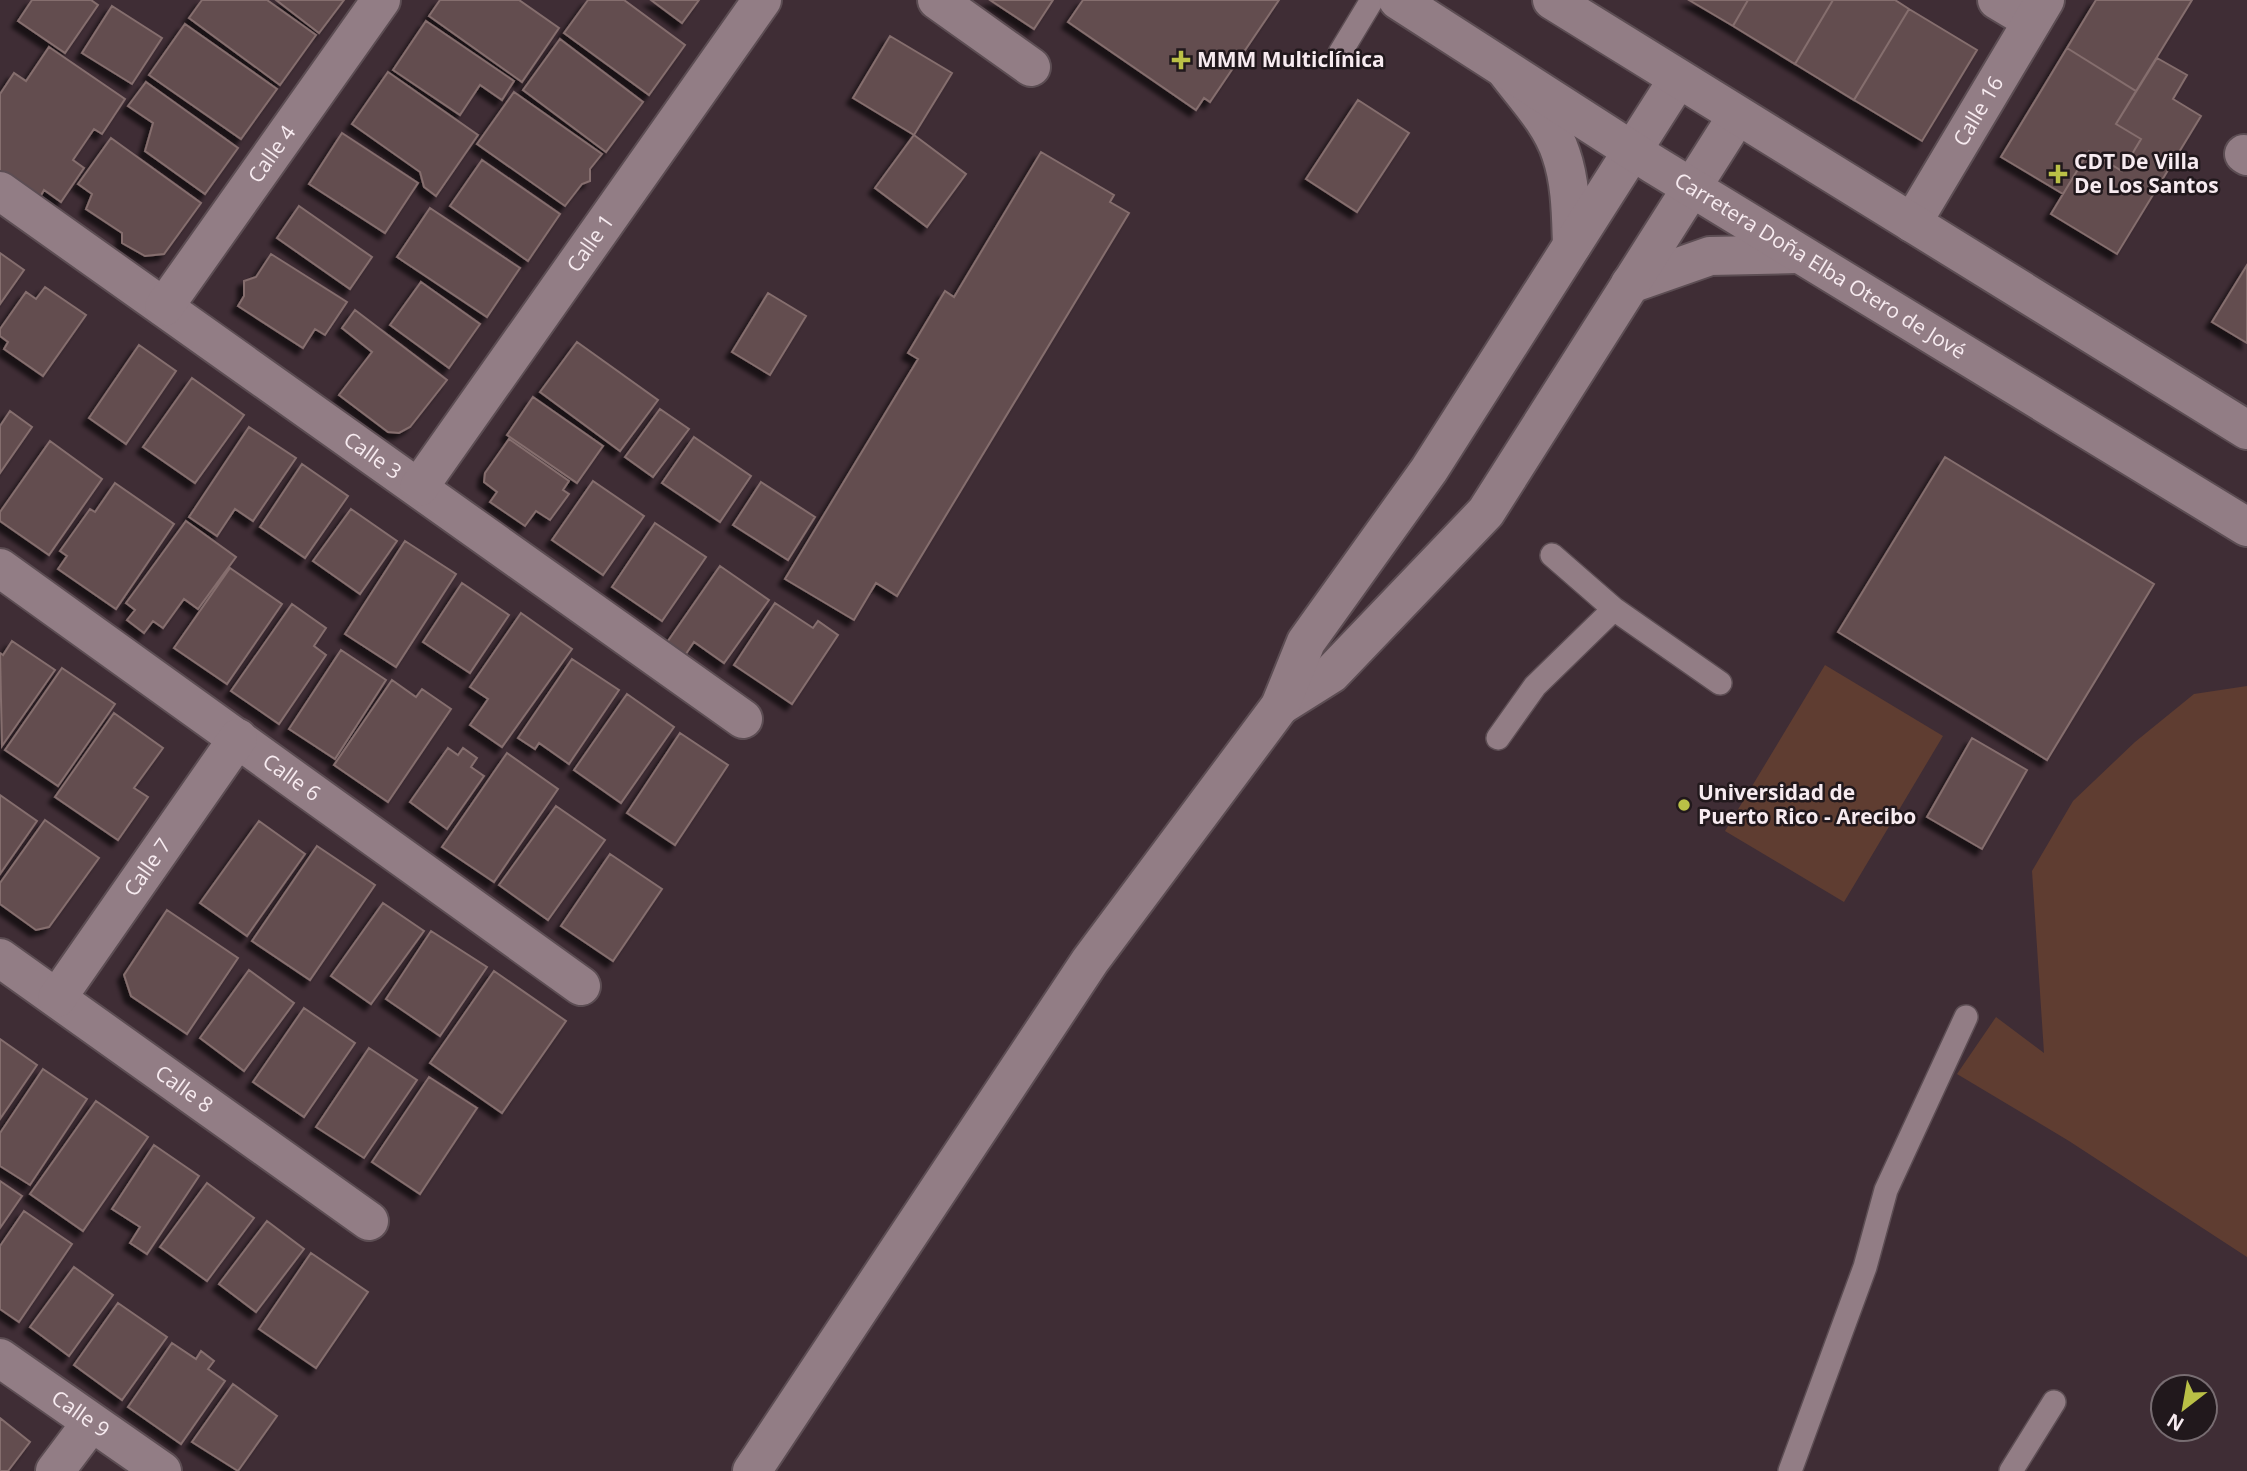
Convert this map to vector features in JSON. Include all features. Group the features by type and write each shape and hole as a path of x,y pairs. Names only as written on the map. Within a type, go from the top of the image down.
{"street":[{"name":"Calle 4","path":"164,307 381,0"},
{"name":"Calle 1","path":"419,487 762,0"},
{"path":"937,0 1031,67"},
{"name":"Carretera Doña Elba Otero de Jové","path":"1398,0 1507,72 1798,254 2247,527"},
{"path":"1552,0 2247,430"},
{"path":"1997,0 2039,11"},
{"name":"Calle 16","path":"1912,223 2039,11"},
{"path":"1507,72 1548,127 1561,153 1571,201 1572,246"},
{"path":"752,1471 1090,961 1280,706 1306,642 1429,470 1678,79"},
{"path":"1280,706 1331,674 1486,512 1737,116"},
{"name":"Calle 3","path":"0,191 743,719"},
{"path":"1630,284 1710,256 1798,254"},
{"name":"Calle 6","path":"0,568 582,986"},
{"name":"Calle 7","path":"57,998 238,738"},
{"name":"Calle 8","path":"0,958 369,1222"},
{"name":"Calle 9","path":"0,1358 162,1471"},
{"path":"55,1471 91,1423"}],"lane":[{"path":"1340,53 1372,0"},
{"path":"1552,555 1614,608 1720,683"},
{"path":"1498,738 1535,686 1614,608"},
{"path":"1790,1471 1865,1267 1886,1190 1966,1017"},
{"path":"2011,1471 2054,1402"}],"shaded area":[{"path":"1825,665 1943,736 1844,902 1725,831"},
{"path":"2247,686 2247,1257 2069,1141 1957,1074 1996,1017 2044,1053 2032,871 2073,801 2135,742 2194,694"}],"building":[{"path":"32,0 91,0 98,5 65,53 18,21"},
{"path":"202,0 267,0 316,35 280,85 189,18"},
{"path":"276,0 344,0 319,33"},
{"path":"440,0 519,0 559,28 522,82 429,16"},
{"path":"588,0 624,0 685,45 649,95 564,33"},
{"path":"651,0 699,0 682,23"},
{"path":"990,0 1053,0 1034,29"},
{"name":"MMM Multiclínica","path":"1083,0 1279,0 1210,102 1204,98 1196,110 1068,22"},
{"path":"1689,0 1748,0 1733,26"},
{"path":"1748,0 1833,0 1795,64 1733,26"},
{"path":"1833,0 1895,0 1909,9 1854,100 1795,64"},
{"path":"2096,0 2192,0 2136,91 2067,48"},
{"path":"112,6 162,38 132,84 82,53"},
{"path":"1909,9 1977,50 1922,141 1854,100"},
{"path":"426,21 514,81 502,100 480,85 460,115 393,70"},
{"path":"185,24 277,89 241,139 149,75"},
{"path":"890,36 952,73 914,135 853,98"},
{"path":"560,39 643,102 606,152 523,90"},
{"path":"49,47 125,99 102,134 94,129 73,160 84,168 61,202 44,190 39,199 0,173 0,94 14,73 26,81"},
{"path":"2067,48 2136,91 2116,124 2141,139 2122,171 2089,151 2063,194 2001,157"},
{"path":"2157,58 2187,75 2173,99 2201,116 2117,254 2051,214 2089,151 2122,171 2141,139 2116,124"},
{"path":"388,72 478,135 436,196 424,187 420,172 352,124"},
{"path":"146,82 238,148 205,194 145,151 153,123 128,106"},
{"path":"514,92 602,154 590,169 590,181 582,184 565,206 477,144"},
{"path":"1358,100 1409,133 1357,212 1306,179"},
{"path":"342,133 418,183 385,233 309,184"},
{"path":"914,135 966,174 927,227 875,188"},
{"path":"111,138 201,203 164,254 145,256 122,243 122,233 86,209 92,194 78,184"},
{"path":"1041,152 1114,195 1110,202 1129,213 897,596 876,583 854,620 785,579 918,359 908,353 945,291 954,297"},
{"path":"482,160 560,214 528,261 450,206"},
{"path":"299,206 372,257 350,289 277,238"},
{"path":"430,208 520,268 487,317 397,257"},
{"path":"0,253 24,270 0,304"},
{"path":"271,254 347,302 325,335 315,329 303,348 238,306 244,296 244,281 256,277"},
{"path":"2247,265 2247,343 2212,322"},
{"path":"421,282 480,324 449,368 390,325"},
{"path":"45,287 86,315 43,376 4,349 8,342 0,336 0,329 26,292 36,299"},
{"path":"768,293 806,316 770,375 732,352"},
{"path":"355,310 447,380 410,427 399,433 388,432 339,395 372,352 342,328"},
{"path":"577,342 658,400 620,451 540,392"},
{"path":"139,345 176,371 126,444 89,418"},
{"path":"192,378 244,415 195,483 143,447"},
{"path":"533,397 603,446 577,483 507,435"},
{"path":"660,409 689,429 653,477 625,457"},
{"path":"10,411 32,427 0,473 0,426"},
{"path":"249,427 296,458 253,521 235,509 217,536 189,517"},
{"path":"694,437 751,476 720,522 662,483"},
{"path":"509,439 569,481 563,490 569,494 550,520 536,511 525,526 490,502 497,492 484,482 485,473"},
{"path":"50,441 102,479 49,555 0,521 0,512"},
{"path":"1945,457 2154,584 2047,760 1838,632"},
{"path":"302,464 348,496 305,558 260,527"},
{"path":"593,481 644,516 603,575 552,540"},
{"path":"761,482 815,517 788,560 733,525"},
{"path":"115,483 174,524 116,609 58,569 67,556 60,551 90,509 95,512"},
{"path":"351,509 397,541 360,594 313,561"},
{"path":"186,521 236,557 198,609 184,599 163,628 153,621 144,633 127,620 135,610 126,603"},
{"path":"655,523 706,557 662,621 612,587"},
{"path":"405,541 456,574 396,667 345,634"},
{"path":"720,566 769,600 724,663 694,642 680,663 661,651"},
{"path":"230,568 282,604 227,684 174,648"},
{"path":"462,583 509,615 470,673 423,642"},
{"path":"775,603 813,628 818,621 838,635 792,704 734,665"},
{"path":"292,604 326,628 314,646 326,655 279,724 231,691"},
{"path":"521,613 572,649 502,747 470,725 488,699 470,687"},
{"path":"12,641 55,670 2,746 0,653 3,655"},
{"path":"341,650 386,680 335,759 289,729"},
{"path":"572,659 619,690 569,764 539,743 535,749 518,738"},
{"path":"62,668 115,704 58,786 5,750"},
{"path":"392,680 416,697 422,689 451,709 388,802 334,765"},
{"path":"627,694 674,727 621,803 574,770"},
{"path":"114,713 163,748 134,788 148,797 118,840 55,797"},
{"path":"680,733 728,765 675,845 627,813"},
{"path":"1972,738 2027,770 1982,849 1927,817"},
{"path":"448,748 458,755 463,748 477,758 471,767 484,776 447,829 410,802"},
{"path":"507,753 558,789 494,882 442,847"},
{"path":"0,795 37,821 0,874"},
{"path":"556,806 605,840 548,920 499,885"},
{"path":"45,820 99,858 49,927 36,930 0,904 0,883"},
{"path":"259,821 305,854 247,936 200,903"},
{"path":"317,846 375,885 310,980 252,941"},
{"path":"610,854 662,889 613,961 561,926"},
{"path":"383,903 424,931 371,1004 331,976"},
{"path":"167,910 238,958 187,1034 131,996 124,975"},
{"path":"431,931 487,967 440,1036 386,999"},
{"path":"249,970 294,1003 244,1071 200,1038"},
{"path":"494,971 566,1021 502,1113 430,1063"},
{"path":"304,1008 355,1043 304,1117 253,1082"},
{"path":"0,1039 37,1065 0,1119"},
{"path":"369,1048 417,1080 364,1158 316,1127"},
{"path":"43,1069 87,1099 30,1185 0,1166 0,1133"},
{"path":"429,1077 477,1108 420,1194 372,1162"},
{"path":"96,1101 148,1137 83,1231 30,1194"},
{"path":"154,1145 199,1176 147,1254 130,1243 140,1227 112,1209"},
{"path":"0,1181 22,1196 0,1228"},
{"path":"207,1183 254,1218 207,1281 160,1247"},
{"path":"24,1211 72,1244 19,1322 0,1309 0,1246"},
{"path":"267,1221 304,1249 256,1312 219,1284"},
{"path":"311,1253 368,1292 316,1368 259,1329"},
{"path":"74,1267 113,1295 69,1356 30,1327"},
{"path":"118,1303 167,1337 122,1400 74,1365"},
{"path":"172,1343 196,1359 201,1351 214,1361 208,1369 225,1381 181,1444 128,1407"},
{"path":"233,1384 277,1416 238,1471 192,1442"},
{"path":"0,1418 30,1442 8,1471 0,1471"}],"place":[{"name":"MMM Multiclínica","path":"1181,60"},
{"name":"CDT De Villa De Los Santos","path":"2058,174"},
{"name":"Universidad de Puerto Rico - Arecibo","path":"1684,805"}]}
